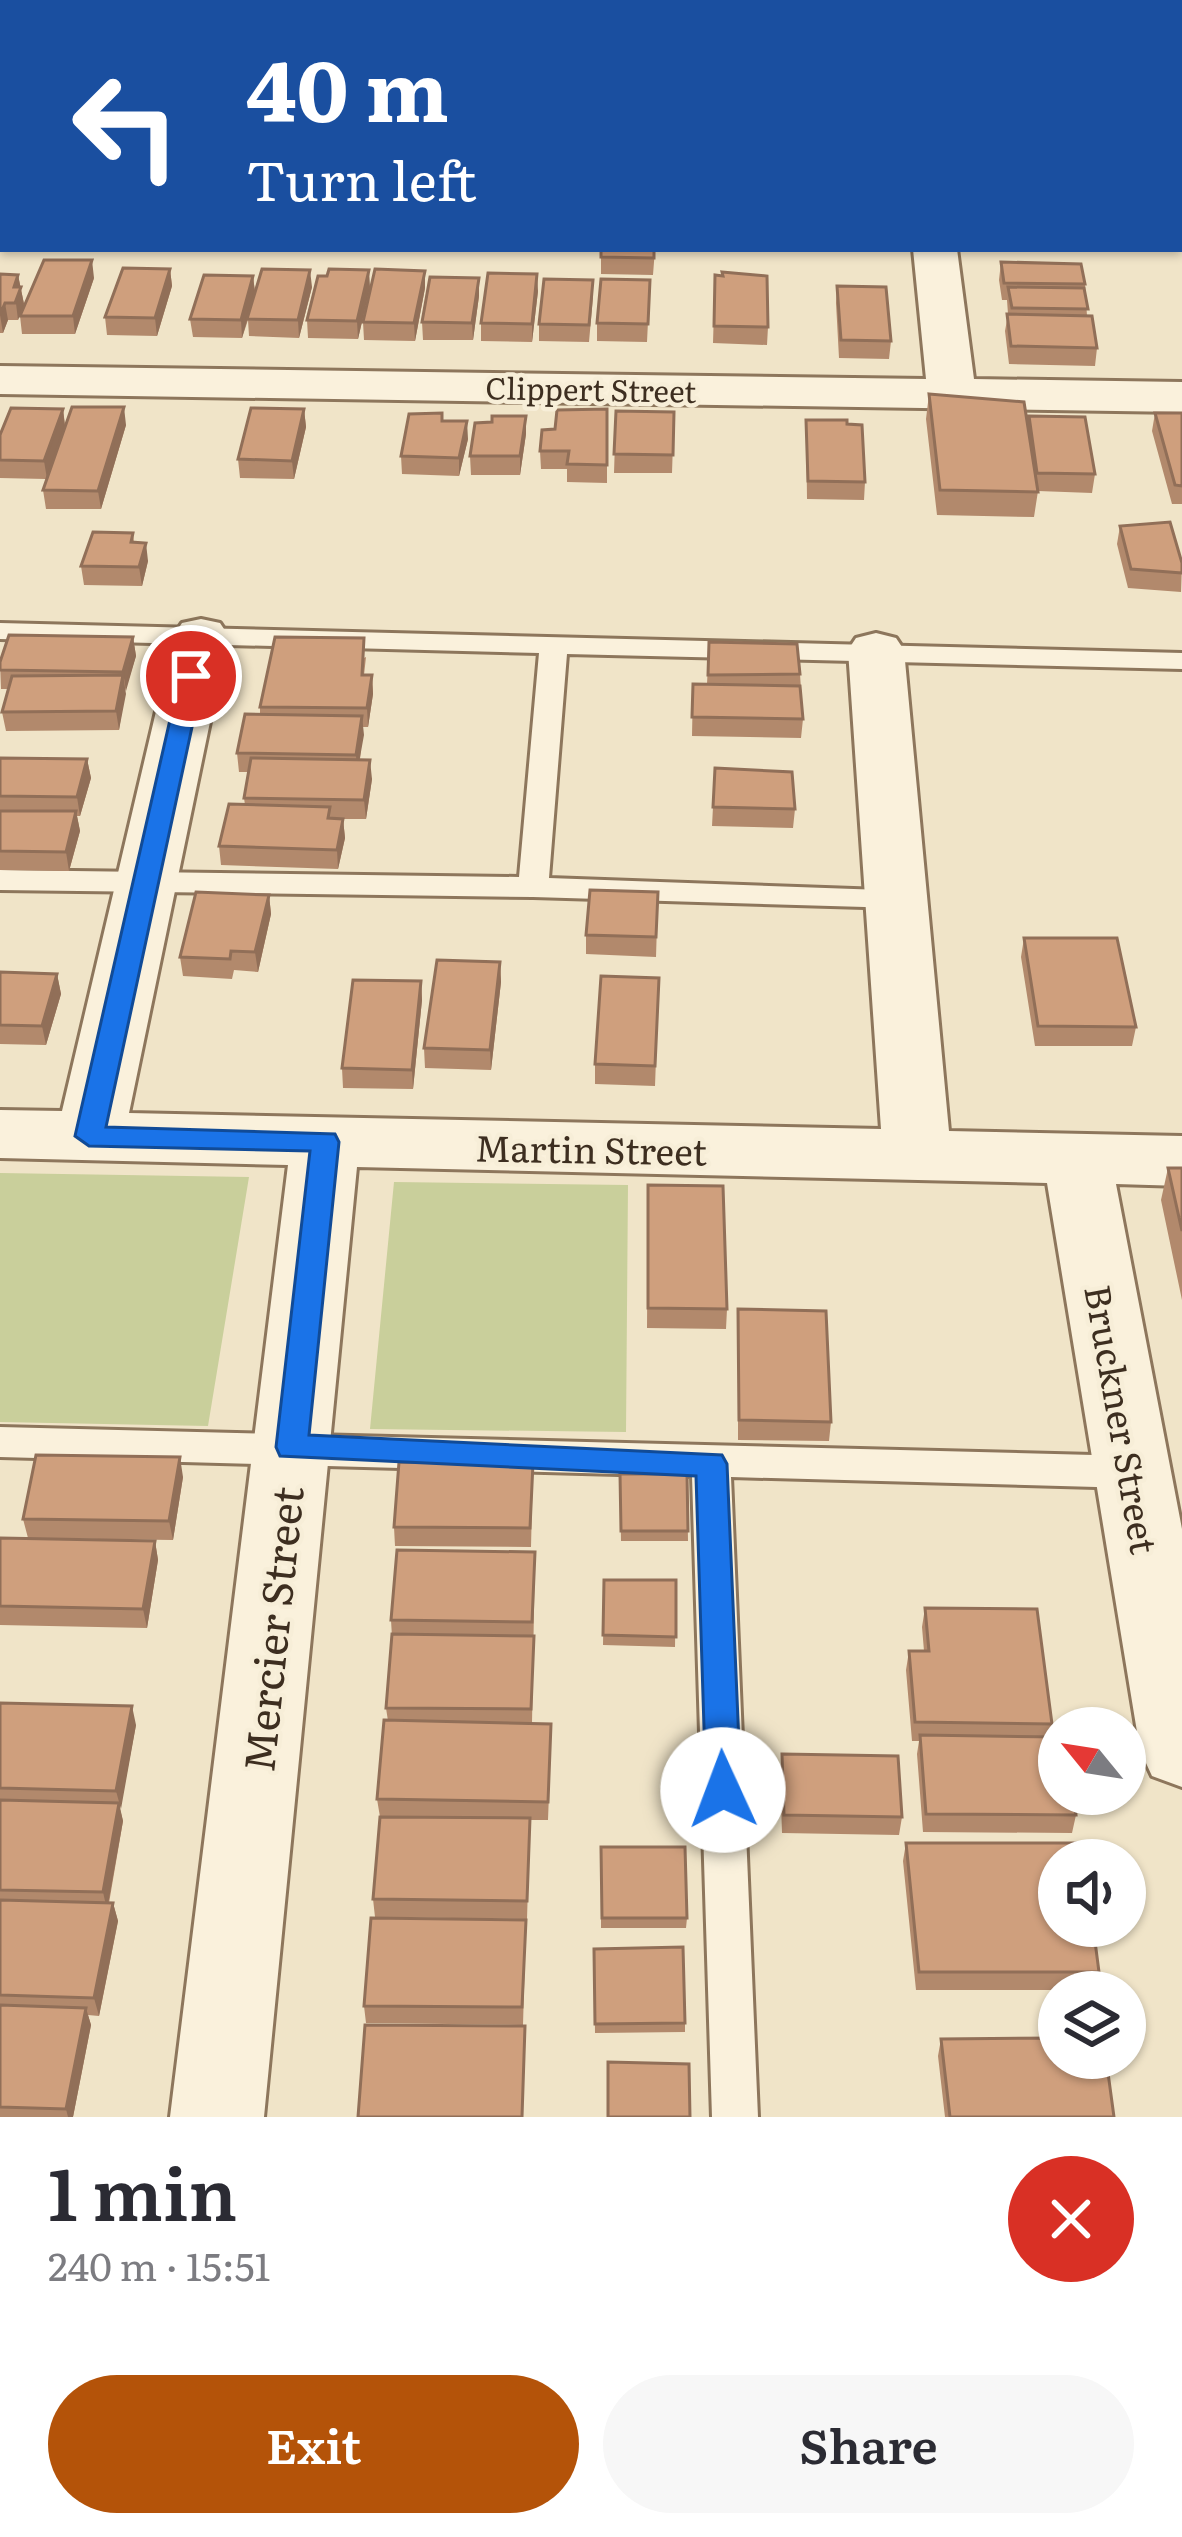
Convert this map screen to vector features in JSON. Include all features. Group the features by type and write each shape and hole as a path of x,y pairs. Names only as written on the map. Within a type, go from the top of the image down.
{"street":[{"path":"934,252 952,393"},
{"name":"Clippert Street","path":"0,380 1182,397"},
{"path":"89,1136 201,635"},
{"path":"876,650 916,1155"},
{"name":"Martin Street","path":"0,1134 1182,1161"},
{"name":"Mercier Street","path":"217,2117 325,1142"},
{"name":"Bruckner Street","path":"1077,1159 1182,1750"}],"lane":[{"path":"0,631 1182,661"},
{"path":"532,887 554,644"},
{"path":"0,880 532,887 899,898"},
{"path":"0,1442 1132,1472"},
{"path":"711,1464 735,2117"}],"green space":[{"path":"0,1173 249,1177 208,1426 0,1422"},
{"path":"394,1182 628,1185 626,1432 370,1429"}],"building":[{"path":"601,252 654,252 654,258 601,257"},
{"path":"44,260 92,260 73,316 20,316"},
{"path":"1001,262 1081,264 1085,284 1004,283"},
{"path":"123,268 170,269 155,318 105,317"},
{"path":"262,269 310,270 298,320 247,319"},
{"path":"329,269 369,270 357,321 307,320 318,276 327,276"},
{"path":"375,269 425,271 414,323 363,322"},
{"path":"722,272 767,276 768,327 714,326 715,275 723,276"},
{"path":"488,273 537,274 532,324 481,323"},
{"path":"0,274 18,275 14,287 21,287 15,303 5,303 0,315"},
{"path":"204,275 253,276 241,320 190,319"},
{"path":"430,277 479,278 472,323 422,322"},
{"path":"544,279 593,280 589,325 539,324"},
{"path":"601,279 650,280 648,324 597,323"},
{"path":"837,286 886,287 891,341 841,340"},
{"path":"1008,287 1084,288 1088,309 1012,308"},
{"path":"1007,314 1092,316 1097,348 1011,346"},
{"path":"929,394 1024,402 1038,492 940,490"},
{"path":"72,407 124,407 98,491 43,490"},
{"path":"11,408 63,409 44,461 0,460 0,435"},
{"path":"251,408 304,409 292,461 238,459"},
{"path":"607,409 607,465 567,464 569,451 540,451 542,430 555,429 557,410"},
{"path":"616,411 674,412 673,455 614,454"},
{"path":"442,413 442,421 467,421 459,458 401,456 409,414"},
{"path":"1155,413 1182,413 1182,486 1175,485"},
{"path":"492,416 526,416 520,456 470,456 475,423 492,422"},
{"path":"1029,416 1085,417 1095,474 1037,473"},
{"path":"806,420 847,420 847,424 862,425 865,482 808,481"},
{"path":"1170,522 1182,573 1131,569 1120,526"},
{"path":"93,532 133,533 131,542 146,543 139,567 81,566"},
{"path":"9,635 133,637 123,672 0,670"},
{"path":"275,637 364,638 362,675 372,675 367,708 260,707"},
{"path":"709,642 797,644 800,674 708,675"},
{"path":"123,675 116,711 2,712 12,676"},
{"path":"693,684 800,686 803,719 692,717"},
{"path":"245,714 362,716 356,755 237,753"},
{"path":"0,758 87,759 77,797 0,796"},
{"path":"251,758 370,760 364,800 244,798"},
{"path":"715,768 792,772 795,809 713,807"},
{"path":"229,804 330,807 328,818 343,819 337,850 219,846"},
{"path":"0,811 76,811 66,852 0,851"},
{"path":"590,890 658,892 656,937 586,935"},
{"path":"196,892 269,895 255,952 231,951 230,959 180,957"},
{"path":"1024,938 1117,938 1136,1027 1038,1026"},
{"path":"437,960 500,962 490,1050 424,1048"},
{"path":"0,972 57,974 42,1026 0,1025"},
{"path":"601,976 659,978 655,1066 595,1064"},
{"path":"353,980 421,981 412,1070 342,1068"},
{"path":"1168,1168 1182,1168 1182,1231"},
{"path":"648,1185 723,1186 727,1309 648,1308"},
{"path":"738,1309 826,1311 831,1422 739,1420"},
{"path":"36,1455 180,1457 169,1521 23,1519"},
{"path":"399,1462 533,1463 530,1528 394,1527"},
{"path":"620,1474 687,1474 688,1531 621,1531"},
{"path":"0,1538 155,1541 143,1609 0,1606"},
{"path":"397,1550 535,1552 532,1622 391,1620"},
{"path":"604,1580 676,1580 676,1637 603,1635"},
{"path":"925,1608 1037,1609 1050,1707 1038,1707 1038,1724 915,1722 909,1651 929,1651"},
{"path":"392,1634 534,1636 531,1709 386,1708"},
{"path":"0,1703 132,1706 116,1791 0,1788"},
{"path":"384,1720 551,1724 548,1802 377,1799"},
{"path":"920,1735 1038,1737 1038,1815 926,1814"},
{"path":"782,1754 898,1756 902,1817 784,1815"},
{"path":"0,1800 119,1803 103,1892 0,1890"},
{"path":"380,1817 530,1818 527,1901 373,1899"},
{"path":"906,1843 1038,1843 1038,1947 1096,1947 1099,1971 1038,1972 919,1972"},
{"path":"601,1847 685,1847 687,1918 602,1918"},
{"path":"0,1900 113,1903 94,1998 0,1995"},
{"path":"371,1918 526,1920 522,2007 364,2006"},
{"path":"683,1947 685,2023 595,2024 594,1949"},
{"path":"0,2005 86,2008 66,2109 0,2107"},
{"path":"365,2025 525,2026 522,2117 358,2117"},
{"path":"1038,2038 1038,2079 1109,2079 1114,2117 950,2117 941,2039"},
{"path":"608,2062 689,2064 690,2117 608,2117"}],"route":[{"path":"191,676 89,1136 325,1142 292,1447 711,1464 723,1790"}]}
